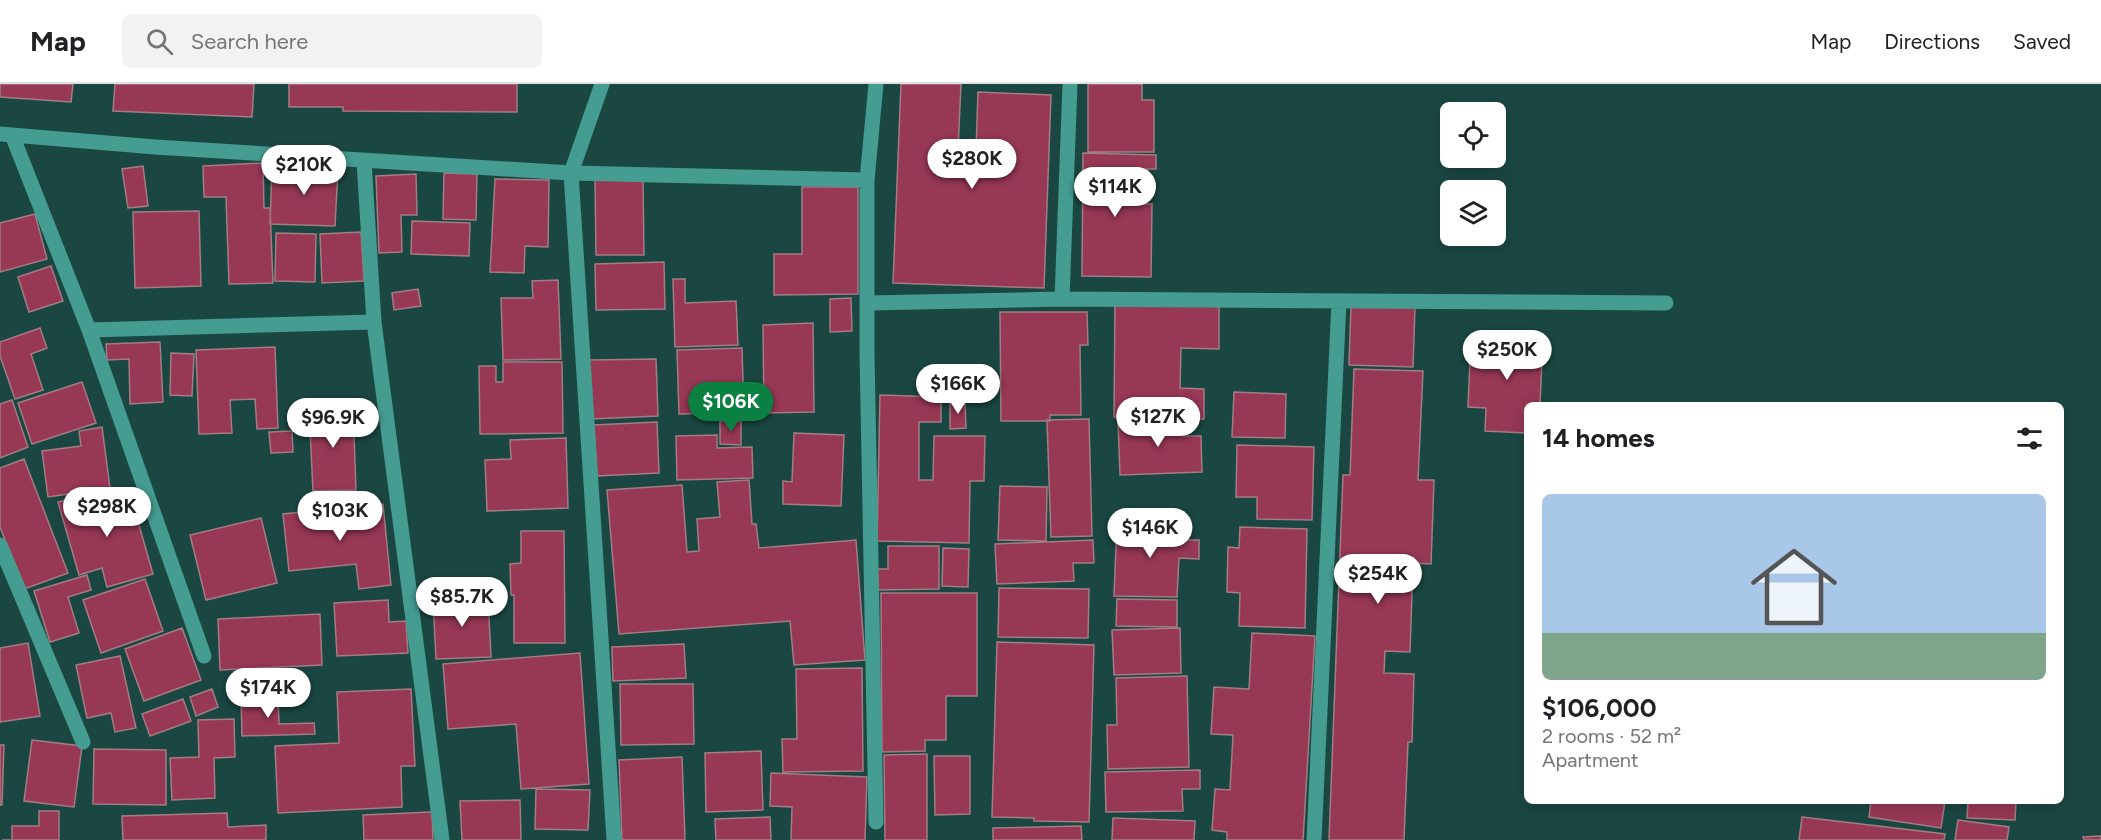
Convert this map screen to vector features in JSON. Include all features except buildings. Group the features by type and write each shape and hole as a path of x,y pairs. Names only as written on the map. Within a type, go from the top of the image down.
{"street":[{"path":"602,84 571,173 614,840"},
{"path":"876,84 867,180 876,822"},
{"path":"1062,299 1070,84"},
{"path":"204,656 89,330 6,134 155,147 571,173 867,180"},
{"path":"364,161 374,322 441,840"},
{"path":"868,303 1062,299 1666,303"},
{"path":"1314,840 1339,302"},
{"path":"89,330 374,322"},
{"path":"0,546 83,742"}]}
